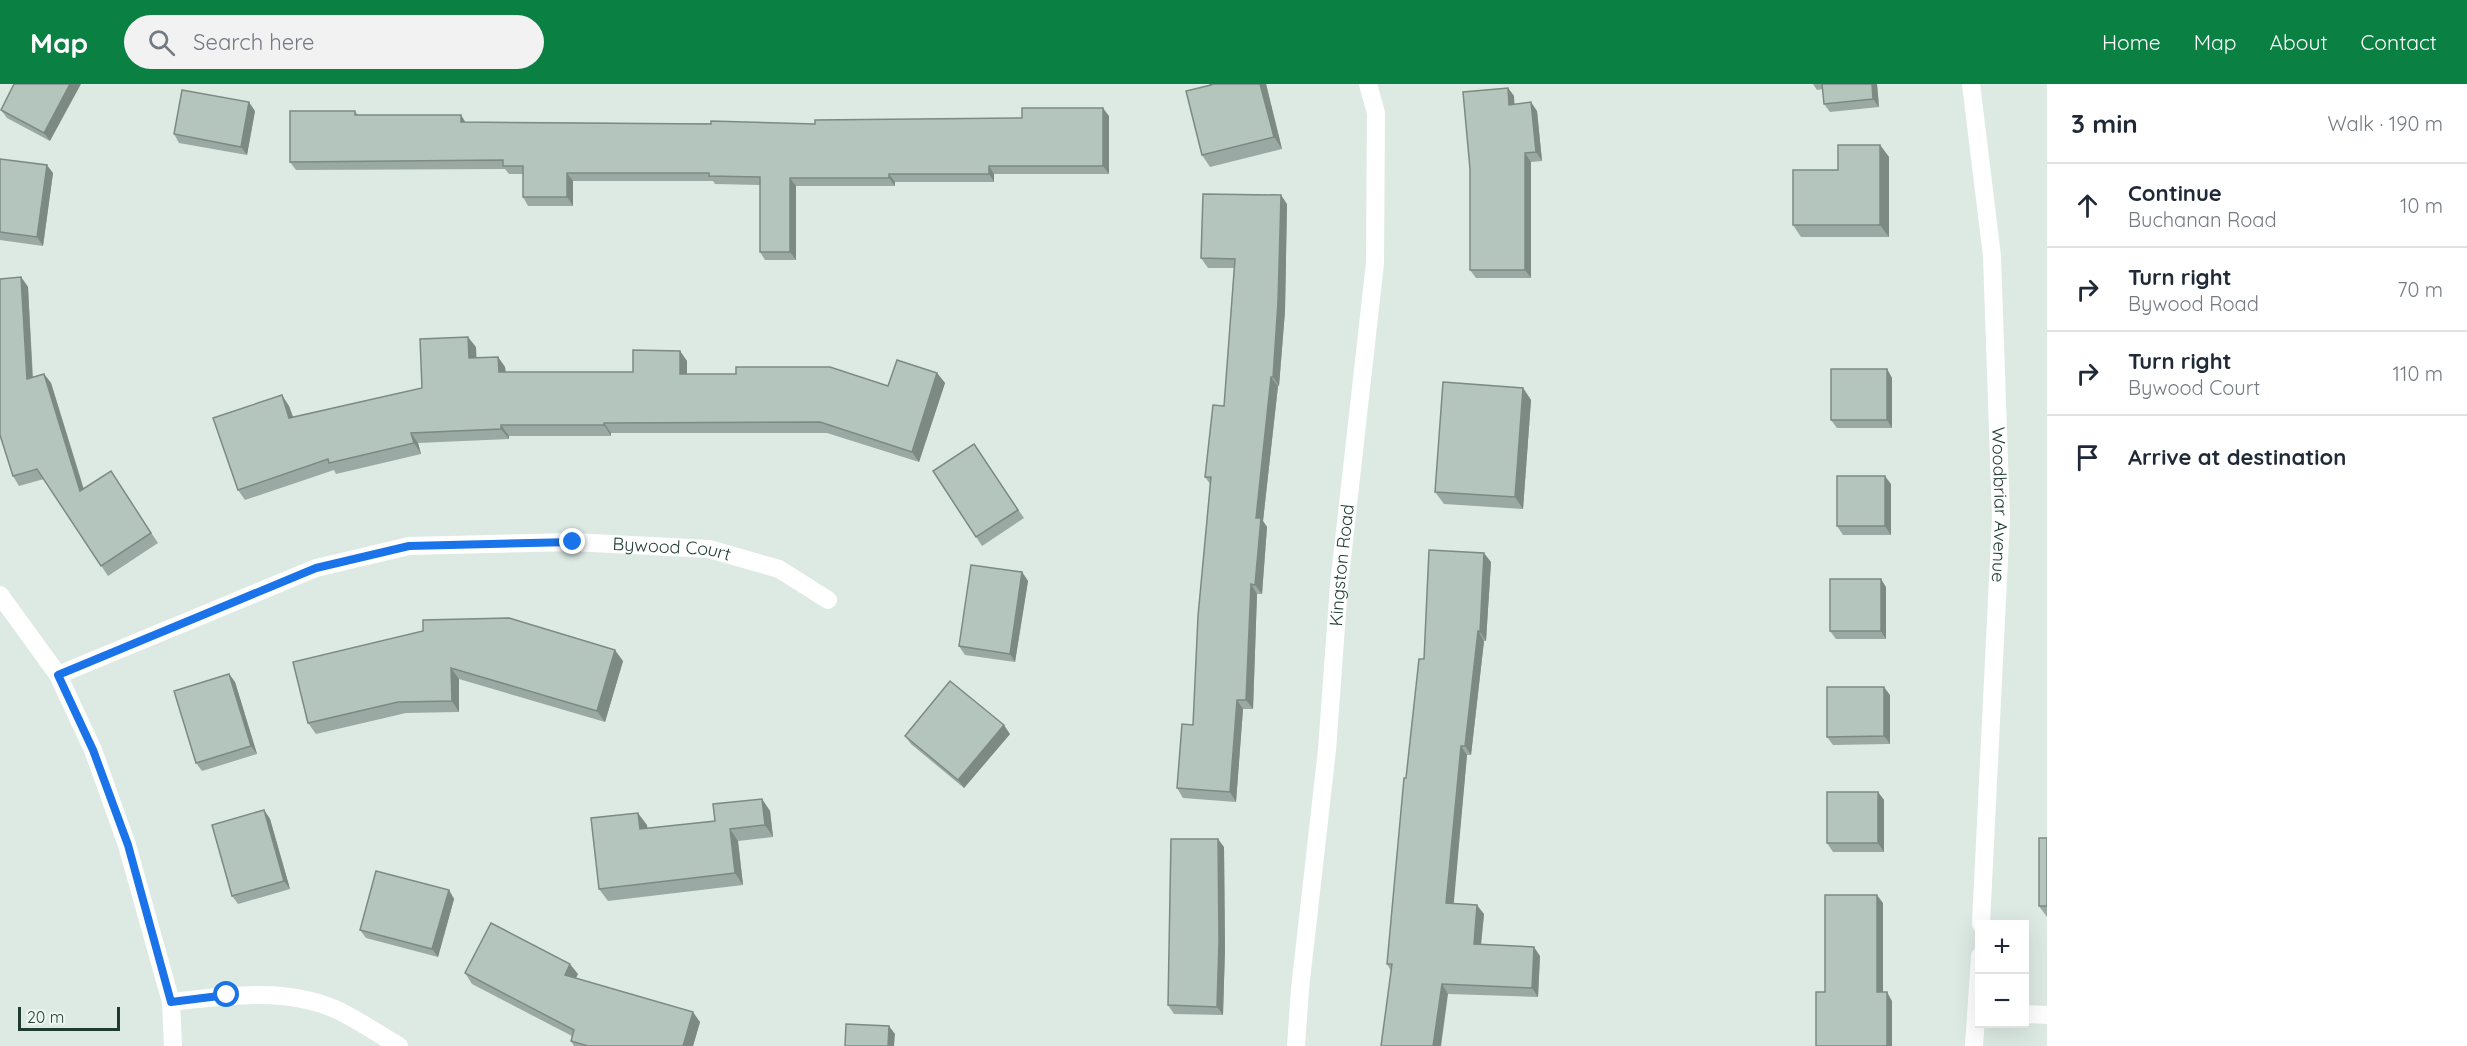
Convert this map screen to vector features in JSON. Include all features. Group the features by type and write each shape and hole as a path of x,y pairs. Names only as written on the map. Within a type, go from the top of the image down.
{"street":[{"name":"Kingston Road","path":"1296,1046 1300,989 1327,750 1339,585 1375,263 1376,113 1368,84"},
{"name":"Woodbriar Avenue","path":"1971,84 1992,256 2001,518 1981,920"},
{"name":"Bywood Court","path":"58,675 316,568 409,546 573,542 709,549 779,569 828,600"},
{"path":"0,595 58,675 93,750 128,845 171,1002 172,1046"},
{"path":"171,1002 227,995 303,998 336,1009 399,1046"},
{"path":"2029,1014 2047,1015"},
{"path":"1974,1046 1976,1028"}],"building":[{"path":"14,84 70,84 44,133 1,110"},
{"path":"1210,84 1260,84 1274,137 1202,155 1186,91"},
{"path":"1822,84 1872,84 1873,99 1824,104"},
{"path":"1508,88 1509,105 1531,102 1536,152 1525,153 1525,270 1470,270 1470,169 1463,92"},
{"path":"182,90 249,102 241,147 174,134"},
{"path":"1022,108 1103,108 1103,166 989,166 989,174 889,174 889,178 790,178 790,252 760,252 760,177 709,176 709,173 567,173 567,197 523,197 523,166 503,166 503,160 290,162 290,111 355,111 355,115 461,115 461,122 711,124 711,121 815,124 815,120 1022,118"},
{"path":"1838,145 1880,145 1880,225 1793,225 1793,170 1838,170"},
{"path":"0,159 47,165 37,237 0,232"},
{"path":"1203,194 1281,195 1273,377 1271,377 1256,518 1261,518 1255,585 1251,584 1246,700 1237,700 1230,792 1177,788 1182,724 1193,725 1198,616 1211,477 1205,477 1213,405 1224,406 1235,259 1201,258"},
{"path":"21,277 27,379 44,374 80,491 111,471 151,533 101,566 37,469 13,476 0,435 0,279"},
{"path":"468,337 469,358 498,357 499,372 633,372 633,350 680,351 680,374 736,374 736,367 830,367 888,386 897,360 937,373 912,452 820,422 501,425 501,429 411,433 414,443 329,463 328,459 238,490 213,418 282,395 289,418 422,388 420,339"},
{"path":"1831,369 1887,369 1887,420 1831,420"},
{"path":"1443,382 1523,388 1515,497 1435,492"},
{"path":"974,444 1018,510 976,537 933,471"},
{"path":"1837,476 1885,476 1885,526 1837,526"},
{"path":"1429,550 1484,553 1480,632 1478,631 1465,746 1461,746 1446,903 1477,905 1474,944 1534,947 1532,988 1442,984 1433,1046 1381,1046 1392,964 1387,964 1404,778 1406,778 1419,659 1424,659"},
{"path":"971,565 1022,572 1010,654 959,646"},
{"path":"1830,579 1881,579 1881,631 1830,631"},
{"path":"509,618 615,650 597,711 451,668 452,701 398,702 308,723 293,662 423,631 423,620"},
{"path":"229,674 251,746 196,763 174,691"},
{"path":"950,681 1004,725 958,780 905,736"},
{"path":"1827,687 1884,687 1884,736 1827,737"},
{"path":"1827,792 1878,792 1878,843 1827,843"},
{"path":"762,799 765,825 730,829 735,873 599,889 591,818 638,813 640,829 715,821 713,804"},
{"path":"264,810 284,881 232,896 212,825"},
{"path":"2039,838 2047,838 2047,906 2039,906"},
{"path":"1171,839 1218,839 1217,1007 1168,1005"},
{"path":"376,871 449,890 432,949 360,930"},
{"path":"1825,895 1877,895 1877,992 1887,992 1887,1046 1816,1046 1816,992 1825,992"},
{"path":"491,923 570,964 565,975 693,1012 683,1046 588,1046 571,1041 574,1030 465,973"},
{"path":"846,1024 889,1026 888,1046 845,1046"}],"route":[{"path":"227,995 171,1002 128,845 93,750 58,675 316,568 409,546 573,542"}]}
